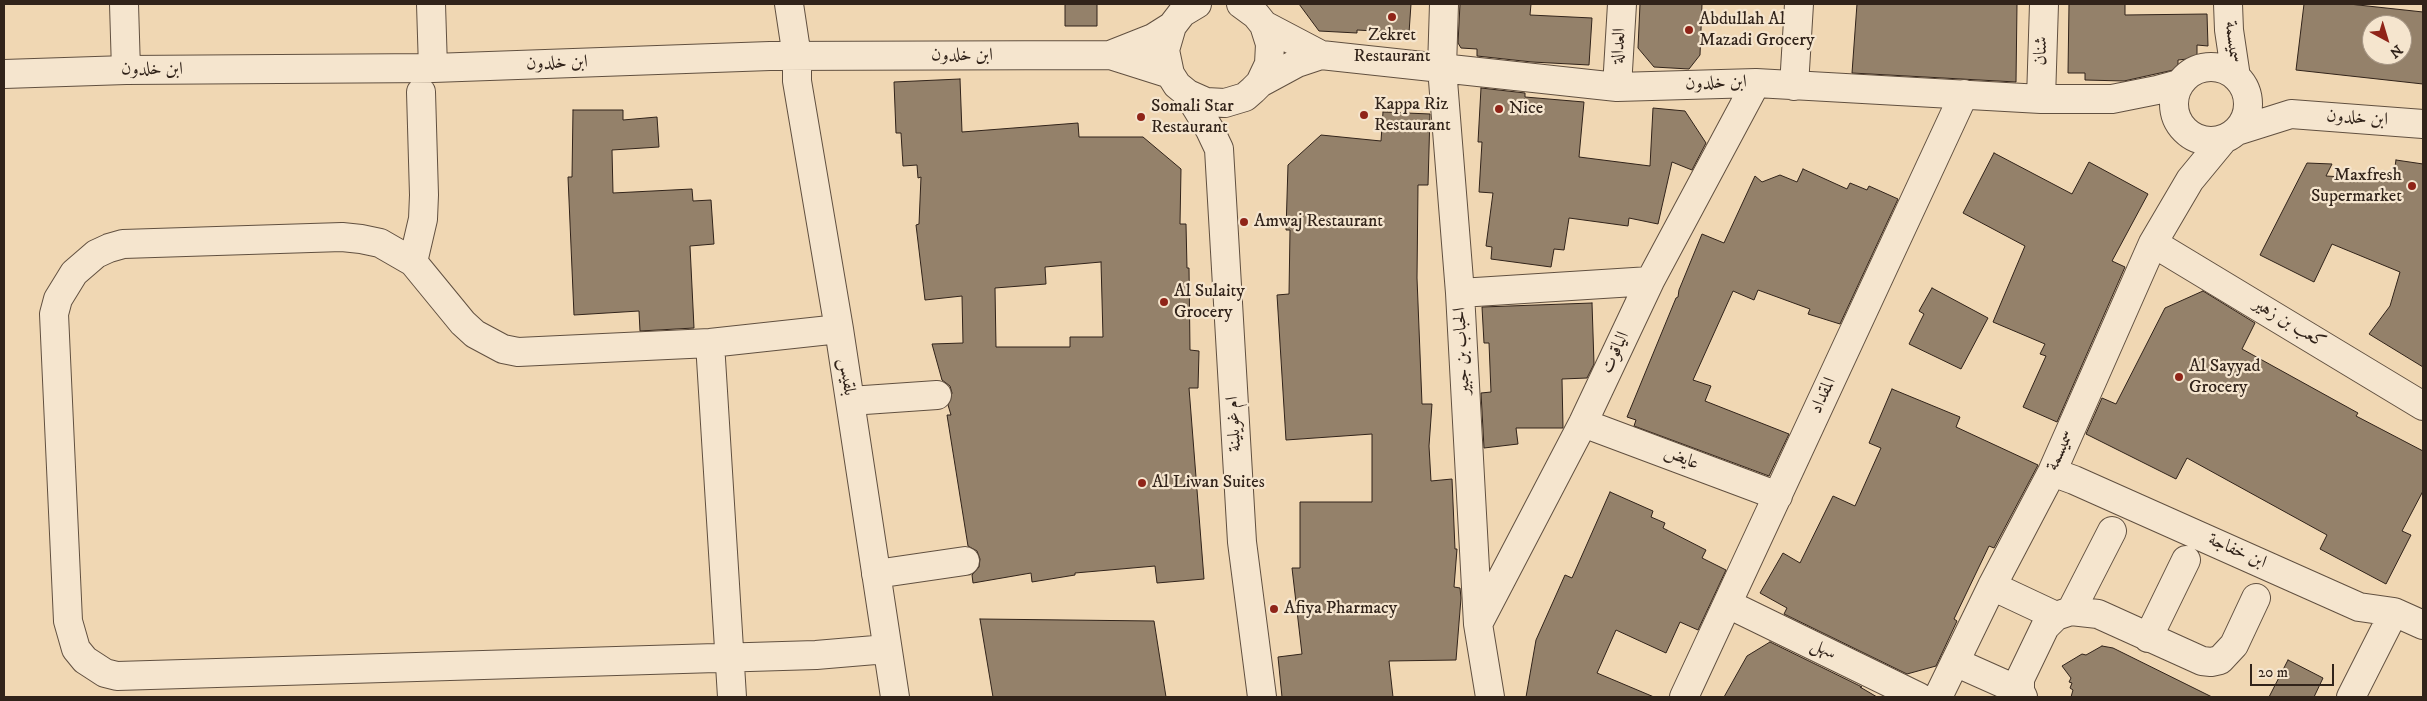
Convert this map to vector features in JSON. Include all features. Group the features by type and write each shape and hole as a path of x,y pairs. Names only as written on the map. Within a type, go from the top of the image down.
{"street":[{"path":"124,4 126,70"},
{"path":"413,262 423,219 431,4"},
{"name":"بلقيس","path":"790,4 797,56 797,81 840,330 895,697"},
{"name":"الحباب بن جبير","path":"1444,4 1442,68 1460,293 1478,624 1490,697"},
{"name":"العدالة","path":"1617,87 1622,4"},
{"path":"1794,86 1799,4"},
{"name":"شنان","path":"2041,99 2044,4"},
{"name":"سميسمة","path":"2187,77 2216,35 2228,5"},
{"name":"سميسمة","path":"2228,5 2228,30 2241,83"},
{"path":"1170,74 1165,50 1187,10"},
{"name":"ابن خلدون","path":"1110,55 1153,38 1187,10"},
{"name":"ابن خلدون","path":"1253,12 1321,56"},
{"name":"ام غويلينة","path":"1219,149 1269,64 1270,44 1253,12"},
{"name":"ابن خلدون","path":"4,74 126,70 427,80 797,56 1110,55 1170,74"},
{"name":"ابن خلدون","path":"1188,94 1206,102 1226,103 1297,64 1321,56 1617,87 1756,83 2041,99 2112,99 2150,92 2187,77"},
{"path":"2210,67 2224,69 2241,83 2248,104 2245,119 2230,136 2209,142 2195,139 2181,128 2173,111 2174,97 2187,77 2210,67"},
{"name":"ام غويلينة","path":"1170,74 1177,85 1188,94 1219,149 1242,542 1262,697"},
{"name":"الياقوت","path":"1478,624 1583,423 1650,281 1756,83"},
{"name":"ابن خلدون","path":"2241,83 2291,114"},
{"name":"المقداد","path":"1684,697 1964,94"},
{"name":"ابن خلدون","path":"2112,99 2157,114 2181,128"},
{"name":"ابن خلدون","path":"2230,136 2291,114 2423,124"},
{"name":"سميسمة","path":"2175,201 2180,178 2181,128"},
{"name":"سميسمة","path":"1938,697 1992,586 2052,472 2153,243 2175,201 2205,159 2230,136"},
{"path":"840,330 710,343 533,353 503,349 475,334 463,323 413,262 380,244 342,237 123,244 96,254 74,273 65,285 54,314 68,622 76,648 85,660 105,673 116,676 132,687 816,655 887,649"},
{"name":"كعب بن زهير","path":"2153,243 2423,406"},
{"path":"1460,293 1650,281"},
{"path":"710,343 732,697"},
{"path":"850,401 937,395"},
{"name":"عايض","path":"1583,423 1778,496"},
{"name":"ابن خفاجة","path":"2052,472 2359,606 2394,612 2423,624"},
{"path":"2022,694 2020,679 2046,627 2064,614 2112,531"},
{"path":"2148,638 2186,560"},
{"path":"876,574 965,561"},
{"path":"1992,586 2064,614 2098,614 2202,661 2220,660 2234,645 2256,598"},
{"name":"سهل","path":"1728,604 1919,697"},
{"path":"2351,697 2394,612"},
{"path":"1955,662 2022,694"}],"building":[{"path":"1065,4 1097,4 1097,26 1065,26"},
{"path":"1299,4 1411,4 1409,33 1357,30 1357,33 1319,31"},
{"path":"1460,4 1531,4 1530,15 1592,18 1589,65 1532,62 1477,56 1477,49 1461,48 1458,43"},
{"path":"1640,4 1702,4 1700,55 1689,69 1654,67 1638,48"},
{"path":"1857,4 2017,4 2016,82 1852,73"},
{"path":"2069,4 2125,4 2125,15 2207,14 2208,46 2197,45 2197,58 2178,60 2178,69 2124,81 2085,80 2085,73 2068,73"},
{"path":"2304,4 2349,4 2423,12 2423,84 2296,70"},
{"path":"960,79 962,132 1078,123 1079,137 1143,137 1181,169 1180,224 1186,224 1187,268 1189,268 1190,350 1199,351 1198,388 1189,388 1204,579 1157,583 1155,566 1075,573 1075,575 1032,582 1031,573 973,583 972,575 979,567 980,559 977,551 968,546 947,415 951,415 948,405 952,393 950,386 942,380 932,344 963,343 962,296 925,300 916,225 919,224 921,177 918,178 917,165 903,166 901,133 896,133 894,82","holes":["1101,262 1103,337 1070,337 1070,347 996,347 995,288 1046,284 1045,267"]},
{"path":"1481,88 1525,93 1525,97 1584,102 1579,157 1650,166 1653,108 1685,111 1706,143 1692,170 1672,162 1658,224 1629,218 1628,226 1569,218 1564,250 1554,249 1551,267 1491,259 1492,247 1486,246 1493,193 1479,192 1482,142 1478,142"},
{"path":"573,110 623,110 623,120 657,117 659,147 612,150 613,193 692,189 693,201 711,200 714,244 690,246 694,328 640,331 639,311 574,315 568,177 572,177"},
{"path":"1383,112 1430,114 1428,185 1418,185 1417,278 1422,404 1432,404 1429,446 1431,481 1452,479 1455,549 1457,549 1454,587 1460,588 1461,598 1456,660 1389,661 1393,697 1282,697 1278,657 1302,654 1292,568 1300,568 1300,502 1372,502 1372,434 1286,440 1277,295 1289,294 1290,230 1286,230 1288,165 1321,135 1381,141"},
{"path":"1994,153 2072,194 2089,162 2148,194 2112,261 2125,267 2057,422 2023,407 2046,356 2040,354 2045,344 1993,322 2025,246 1963,213"},
{"path":"2396,160 2423,164 2423,367 2369,334 2390,306 2400,272 2332,244 2314,282 2260,255 2307,163 2332,164 2326,176 2393,180"},
{"path":"1803,169 1847,189 1850,183 1867,190 1869,186 1898,199 1840,324 1808,314 1810,309 1758,290 1754,300 1733,291 1693,380 1711,386 1705,401 1789,434 1769,476 1634,426 1636,420 1627,417 1678,297 1679,290 1702,234 1724,243 1755,176 1762,182 1780,175 1797,182"},
{"path":"1932,288 1988,318 1961,369 1909,344 1924,314 1919,311"},
{"path":"2203,291 2255,323 2242,349 2358,413 2356,416 2423,451 2423,491 2402,531 2411,535 2386,584 2320,549 2327,535 2187,458 2176,479 2086,434 2102,398 2116,404 2165,308"},
{"path":"1592,303 1594,364 1587,378 1562,379 1563,428 1516,428 1518,444 1484,448 1481,393 1491,392 1489,343 1484,343 1482,307"},
{"path":"1892,389 1960,417 1956,427 2038,465 1994,548 1989,546 1954,619 1957,621 1936,666 1907,674 1784,614 1787,608 1760,593 1783,553 1800,563 1833,496 1855,506 1881,448 1869,443"},
{"path":"1610,492 1653,511 1651,517 1665,523 1663,528 1706,550 1702,558 1726,570 1698,630 1680,622 1666,653 1616,630 1597,673 1654,697 1526,697 1536,640 1565,575 1572,578"},
{"path":"980,619 1154,621 1166,697 993,697"},
{"path":"1770,642 1862,687 1860,687 1877,697 1724,697 1747,656"},
{"path":"2102,646 2113,648 2212,697 2071,697 2073,690 2070,688 2072,683 2069,682 2071,678 2062,666 2082,654 2086,655"},
{"path":"2288,660 2323,678 2314,697 2269,697"}],"place":[{"name":"Zekret Restaurant","path":"1392,17"},
{"name":"Abdullah Al Mazadi Grocery","path":"1689,30"},
{"name":"Nice","path":"1499,109"},
{"name":"Kappa Riz Restaurant","path":"1364,115"},
{"name":"Somali Star Restaurant","path":"1141,117"},
{"name":"Maxfresh Supermarket","path":"2412,186"},
{"name":"Amwaj Restaurant","path":"1244,222"},
{"name":"Al Sulaity Grocery","path":"1164,302"},
{"name":"Al Sayyad Grocery","path":"2179,377"},
{"name":"Al Liwan Suites","path":"1142,483"},
{"name":"Afiya Pharmacy","path":"1274,609"}]}
